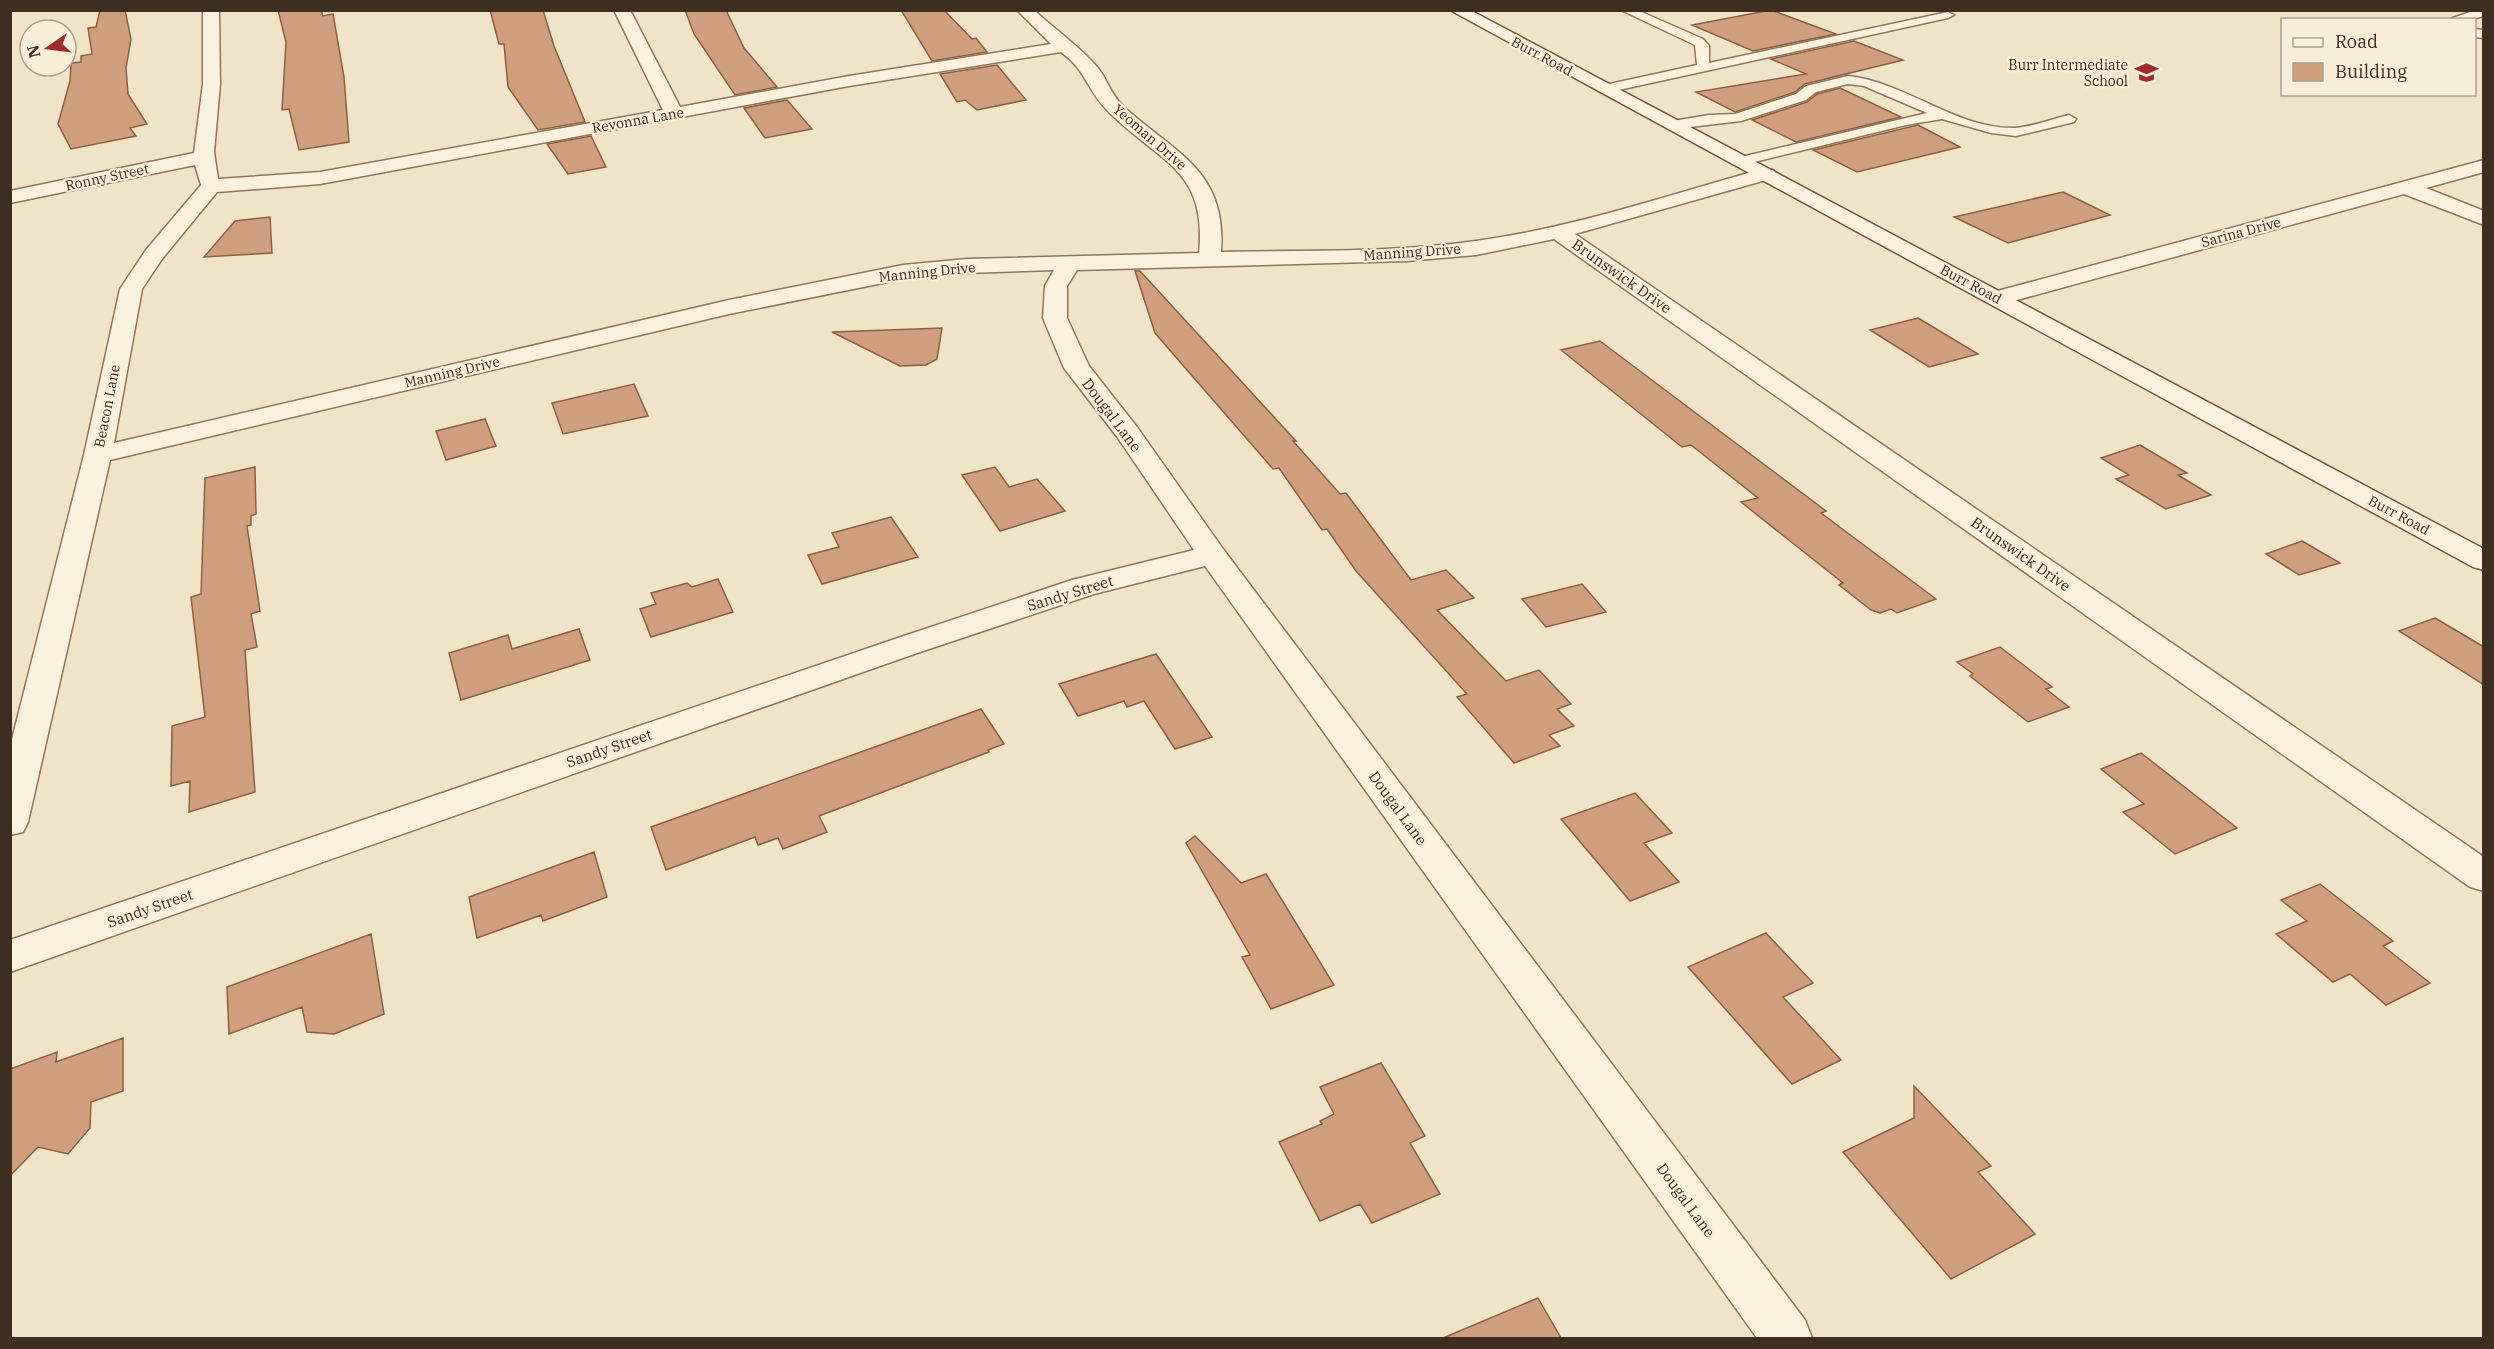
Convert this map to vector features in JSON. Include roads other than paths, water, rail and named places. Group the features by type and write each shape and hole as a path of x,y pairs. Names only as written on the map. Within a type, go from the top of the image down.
{"street":[{"path":"211,10 211,95 204,157 204,173 211,186"},
{"path":"621,10 674,114"},
{"name":"Yeoman Drive","path":"1024,10 1064,47 1080,58 1093,73 1101,93 1117,110 1188,168 1204,194 1212,227 1209,259"},
{"name":"Burr Road","path":"1457,10 1998,298 2484,561"},
{"name":"Revonna Lane","path":"211,186 320,178 883,75 1064,47"},
{"name":"Ronny Street","path":"10,197 204,157"},
{"name":"Sarina Drive","path":"1998,298 2484,166"},
{"name":"Manning Drive","path":"98,456 828,286 903,272 967,266 1407,254 1476,248 1558,232 1766,174"},
{"name":"Beacon Lane","path":"10,822 98,456 131,289 154,255 211,186"},
{"path":"2405,187 2484,219"},
{"name":"Brunswick Drive","path":"1558,232 2484,877"},
{"name":"Dougal Lane","path":"1070,263 1056,286 1055,318 1077,368 1128,434 1212,555 1787,1338"},
{"name":"Sandy Street","path":"10,956 909,645 1083,587 1212,555"}],"lane":[{"path":"1626,10 1699,42 1719,45"},
{"path":"2460,18 2484,12"},
{"path":"1605,89 1948,15"},
{"path":"1699,42 1703,46 1702,68"},
{"path":"1740,48 1772,52"},
{"path":"1673,125 1708,119 1736,118 1801,97 1811,89 1848,80 1867,82 1942,115 1991,129 2016,132 2070,119"},
{"path":"1742,161 1906,121 1942,115"}],"place":[{"name":"Burr Intermediate School","path":"2146,73"}]}
